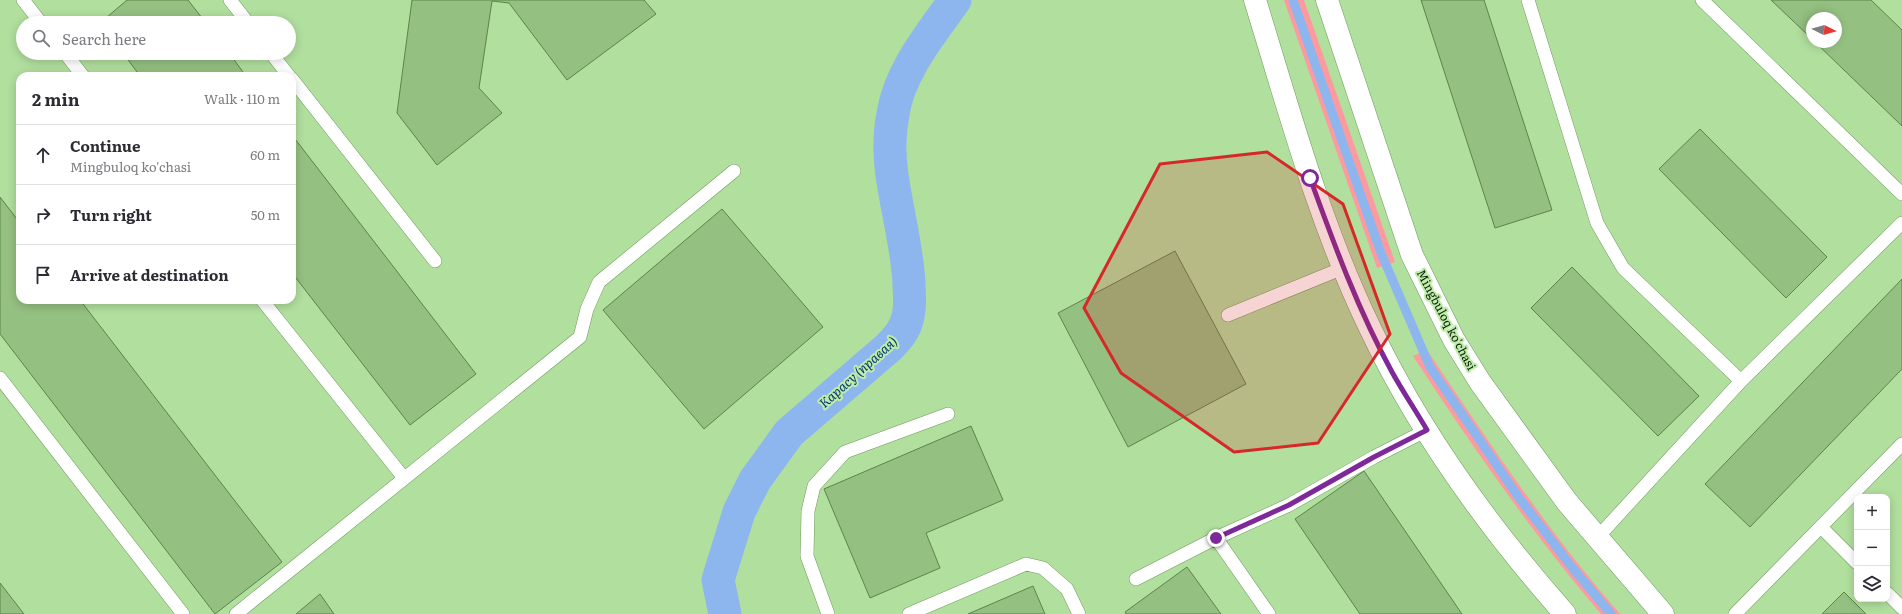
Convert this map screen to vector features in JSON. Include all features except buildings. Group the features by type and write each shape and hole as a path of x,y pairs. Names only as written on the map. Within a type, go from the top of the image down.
{"main road":[{"path":"1255,0 1310,178 1343,268 1369,326 1393,373 1427,430 1476,504 1507,545 1565,614"},
{"name":"Mingbuloq ko'chasi","path":"1327,0 1412,255 1454,340 1480,382 1537,463 1596,539 1663,614"}],"lane":[{"path":"23,0 36,16"},
{"path":"230,0 243,16"},
{"path":"1528,0 1597,223 1623,268 1741,381"},
{"path":"1702,0 1902,194"},
{"path":"70,60 80,72"},
{"path":"276,60 286,72"},
{"path":"296,84 435,261"},
{"path":"236,614 580,337 587,309 599,282 734,171"},
{"path":"1596,539 1741,381 1902,223"},
{"path":"1228,315 1343,268"},
{"path":"265,304 404,478"},
{"path":"0,378 183,614"},
{"path":"828,614 807,556 808,511 814,486 844,452 948,414"},
{"path":"1136,580 1216,538 1289,505 1374,457 1427,430"},
{"path":"1735,614 1902,444"},
{"path":"1820,527 1854,560"},
{"path":"1216,538 1269,614"},
{"path":"908,614 1026,564 1043,568 1067,589 1079,614"},
{"path":"1890,596 1902,608"}],"highlighted area":[{"path":"1267,152 1343,204 1390,334 1318,443 1234,452 1121,373 1084,308 1160,164"}],"shaded area":[{"path":"1284,0 1304,0 1395,262 1377,268"},
{"path":"1427,350 1543,518 1620,614 1601,614 1526,520 1457,422 1413,356"}],"waterway":[{"name":"Карасу (правая)","path":"725,614 718,580 739,512 755,480 789,433 889,347 898,337 907,321 910,300 908,269 891,167 890,144 892,122 896,98 909,68 926,40 955,0"},
{"path":"1293,0 1381,253 1430,367 1517,495 1571,566 1611,614"}],"route":[{"path":"1216,538 1289,505 1374,457 1427,430 1393,373 1369,326 1343,268 1310,178"}]}
